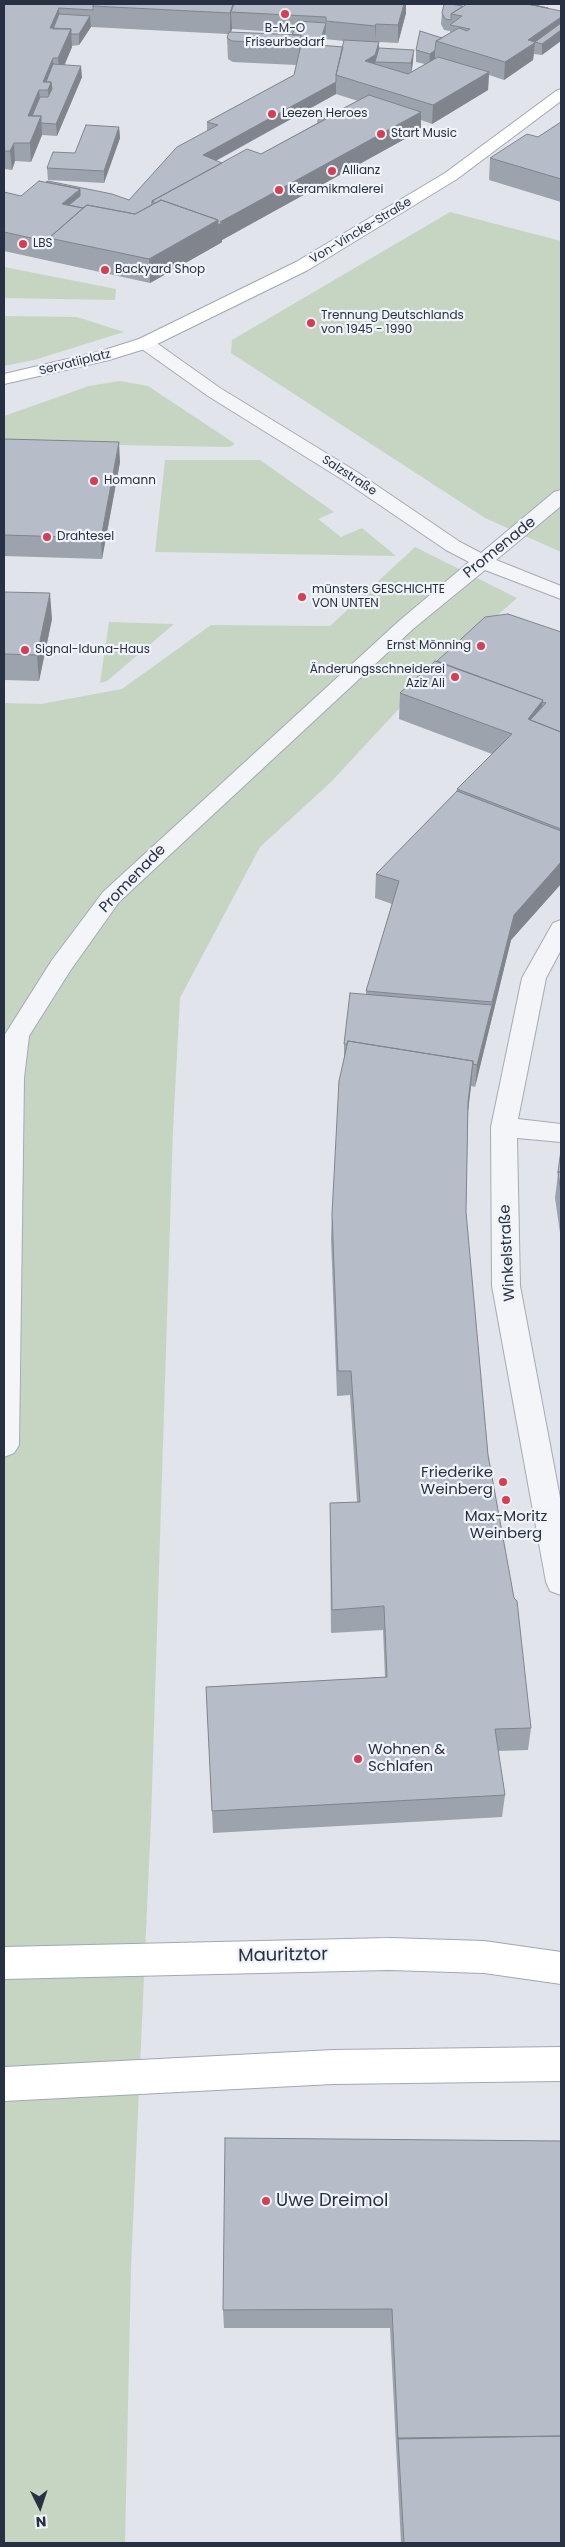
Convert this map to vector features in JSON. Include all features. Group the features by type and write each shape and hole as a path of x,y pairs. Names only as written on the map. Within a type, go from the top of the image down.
{"main road":[{"name":"Von-Vincke-Straße","path":"145,343 302,266 396,211 451,176 561,94"},
{"name":"Servatiiplatz","path":"4,379 103,356 145,343"},
{"path":"4,391 103,356"},
{"name":"Mauritztor","path":"4,1963 389,1954 484,1957 561,1968"},
{"path":"4,2084 333,2067 561,2064"}],"street":[{"name":"Salzstraße","path":"145,343 214,392 350,476 453,546 484,562 561,593"},
{"name":"Promenade","path":"4,1445 11,1078 17,1036 61,966 111,897 398,632 561,496"},
{"name":"Winkelstraße","path":"561,928 534,978 504,1127 506,1286 561,1582"},
{"path":"504,1127 561,1133"}],"green space":[{"path":"450,212 561,241 561,552 485,518 231,353 232,340"},
{"path":"4,267 116,289 115,300 4,298"},
{"path":"4,316 77,317 124,332 34,360 4,366"},
{"path":"120,381 148,386 234,443 234,445 229,447 4,443 4,416 89,386"},
{"path":"165,460 260,460 334,512 318,519 341,537 362,528 396,556 155,552"},
{"path":"415,547 517,598 433,672 331,782 260,847 180,998 173,1130 151,1820 131,2268 125,2543 4,2543 4,703 41,704 122,689 211,625 330,626"},
{"path":"109,622 174,624 107,681 100,683"}],"building":[{"path":"4,4 94,4 93,10 59,8 50,28 71,29 58,58 53,58 43,82 51,82 48,90 39,90 28,116 41,116 30,143 14,143 10,151 4,151"},
{"path":"94,4 233,4 230,13 93,6"},
{"path":"234,4 404,4 398,25 376,24 375,26 326,21 326,17 231,12"},
{"path":"444,4 463,6 451,14 451,20 445,19 442,13"},
{"path":"467,4 527,4 561,11 561,17 528,40 535,42 533,44 505,62 436,41 459,28 467,31 470,29 450,25 462,16 451,14"},
{"path":"59,14 90,16 79,34 71,34 71,29 53,29"},
{"path":"298,21 326,23 319,45 343,47 336,82 203,155 222,163 152,201 152,205 135,214 87,205 83,208 69,205 80,196 80,189 46,182 112,194 129,200 177,147 218,125 207,122 294,75 301,45 301,35 292,35"},
{"path":"561,23 561,30 542,44 535,42"},
{"path":"420,31 442,38 436,41 435,50 430,54 416,50"},
{"path":"229,32 301,35 299,44 232,41 227,38"},
{"path":"344,40 379,42 375,55 365,61 408,74 438,57 489,72 433,105 336,75"},
{"path":"379,48 414,50 411,63 375,62"},
{"path":"53,64 81,66 56,124 41,123 41,116 32,116 40,97 48,97 52,89 51,82 46,82"},
{"path":"369,95 421,112 220,222 222,223 218,225 218,220 161,200 156,203 152,201 247,149 261,154 326,119 318,116 320,114 330,109 338,111"},
{"path":"561,122 561,179 490,158 527,134 538,137"},
{"path":"86,125 119,127 104,171 47,168 53,152 75,153"},
{"path":"39,181 80,189 62,204 83,208 49,238 49,242 4,232 4,192 21,196"},
{"path":"161,200 218,220 149,259 49,238 87,205 135,214"},
{"path":"4,439 119,442 101,538 4,535"},
{"path":"4,592 50,593 37,655 4,654"},
{"path":"508,614 561,632 561,732 530,720 546,703 542,702 543,700 437,661 485,617"},
{"path":"435,661 543,700 528,719 561,732 561,829 457,789 512,734 400,693"},
{"path":"457,791 561,831 561,862 514,915 492,1002 366,991 399,881 376,874"},
{"path":"350,993 492,1005 477,1065 473,1064 473,1061 348,1041 347,1044 344,1044"},
{"path":"348,1041 473,1061 468,1102 466,1212 488,1455 514,1598 517,1601 531,1728 495,1729 505,1795 212,1811 206,1687 387,1677 384,1606 332,1610 330,1503 360,1502 351,1371 338,1371 332,1214 339,1081"},
{"path":"561,1150 561,1172 558,1172"},
{"path":"558,1172 561,1172 561,1194"},
{"path":"225,2138 561,2141 561,2436 398,2439 392,2309 223,2310"},
{"path":"561,2436 561,2543 404,2543 398,2438"}],"place":[{"name":"B-M-O Friseurbedarf","path":"285,14"},
{"name":"Leezen Heroes","path":"272,114"},
{"name":"Start Music","path":"381,134"},
{"name":"Allianz","path":"332,171"},
{"name":"Keramikmalerei","path":"279,190"},
{"name":"LBS","path":"23,244"},
{"name":"Backyard Shop","path":"105,270"},
{"name":"Trennung Deutschlands von 1945 - 1990","path":"311,323"},
{"name":"Homann","path":"94,481"},
{"name":"Drahtesel","path":"47,537"},
{"name":"münsters GESCHICHTE VON UNTEN","path":"302,597"},
{"name":"Ernst Mönning","path":"481,646"},
{"name":"Signal-Iduna-Haus","path":"25,650"},
{"name":"Änderungsschneiderei Aziz Ali","path":"455,677"},
{"name":"Friederike Weinberg","path":"503,1482"},
{"name":"Max-Moritz Weinberg","path":"506,1500"},
{"name":"Wohnen & Schlafen","path":"358,1759"},
{"name":"Uwe Dreimol","path":"266,2201"}]}
